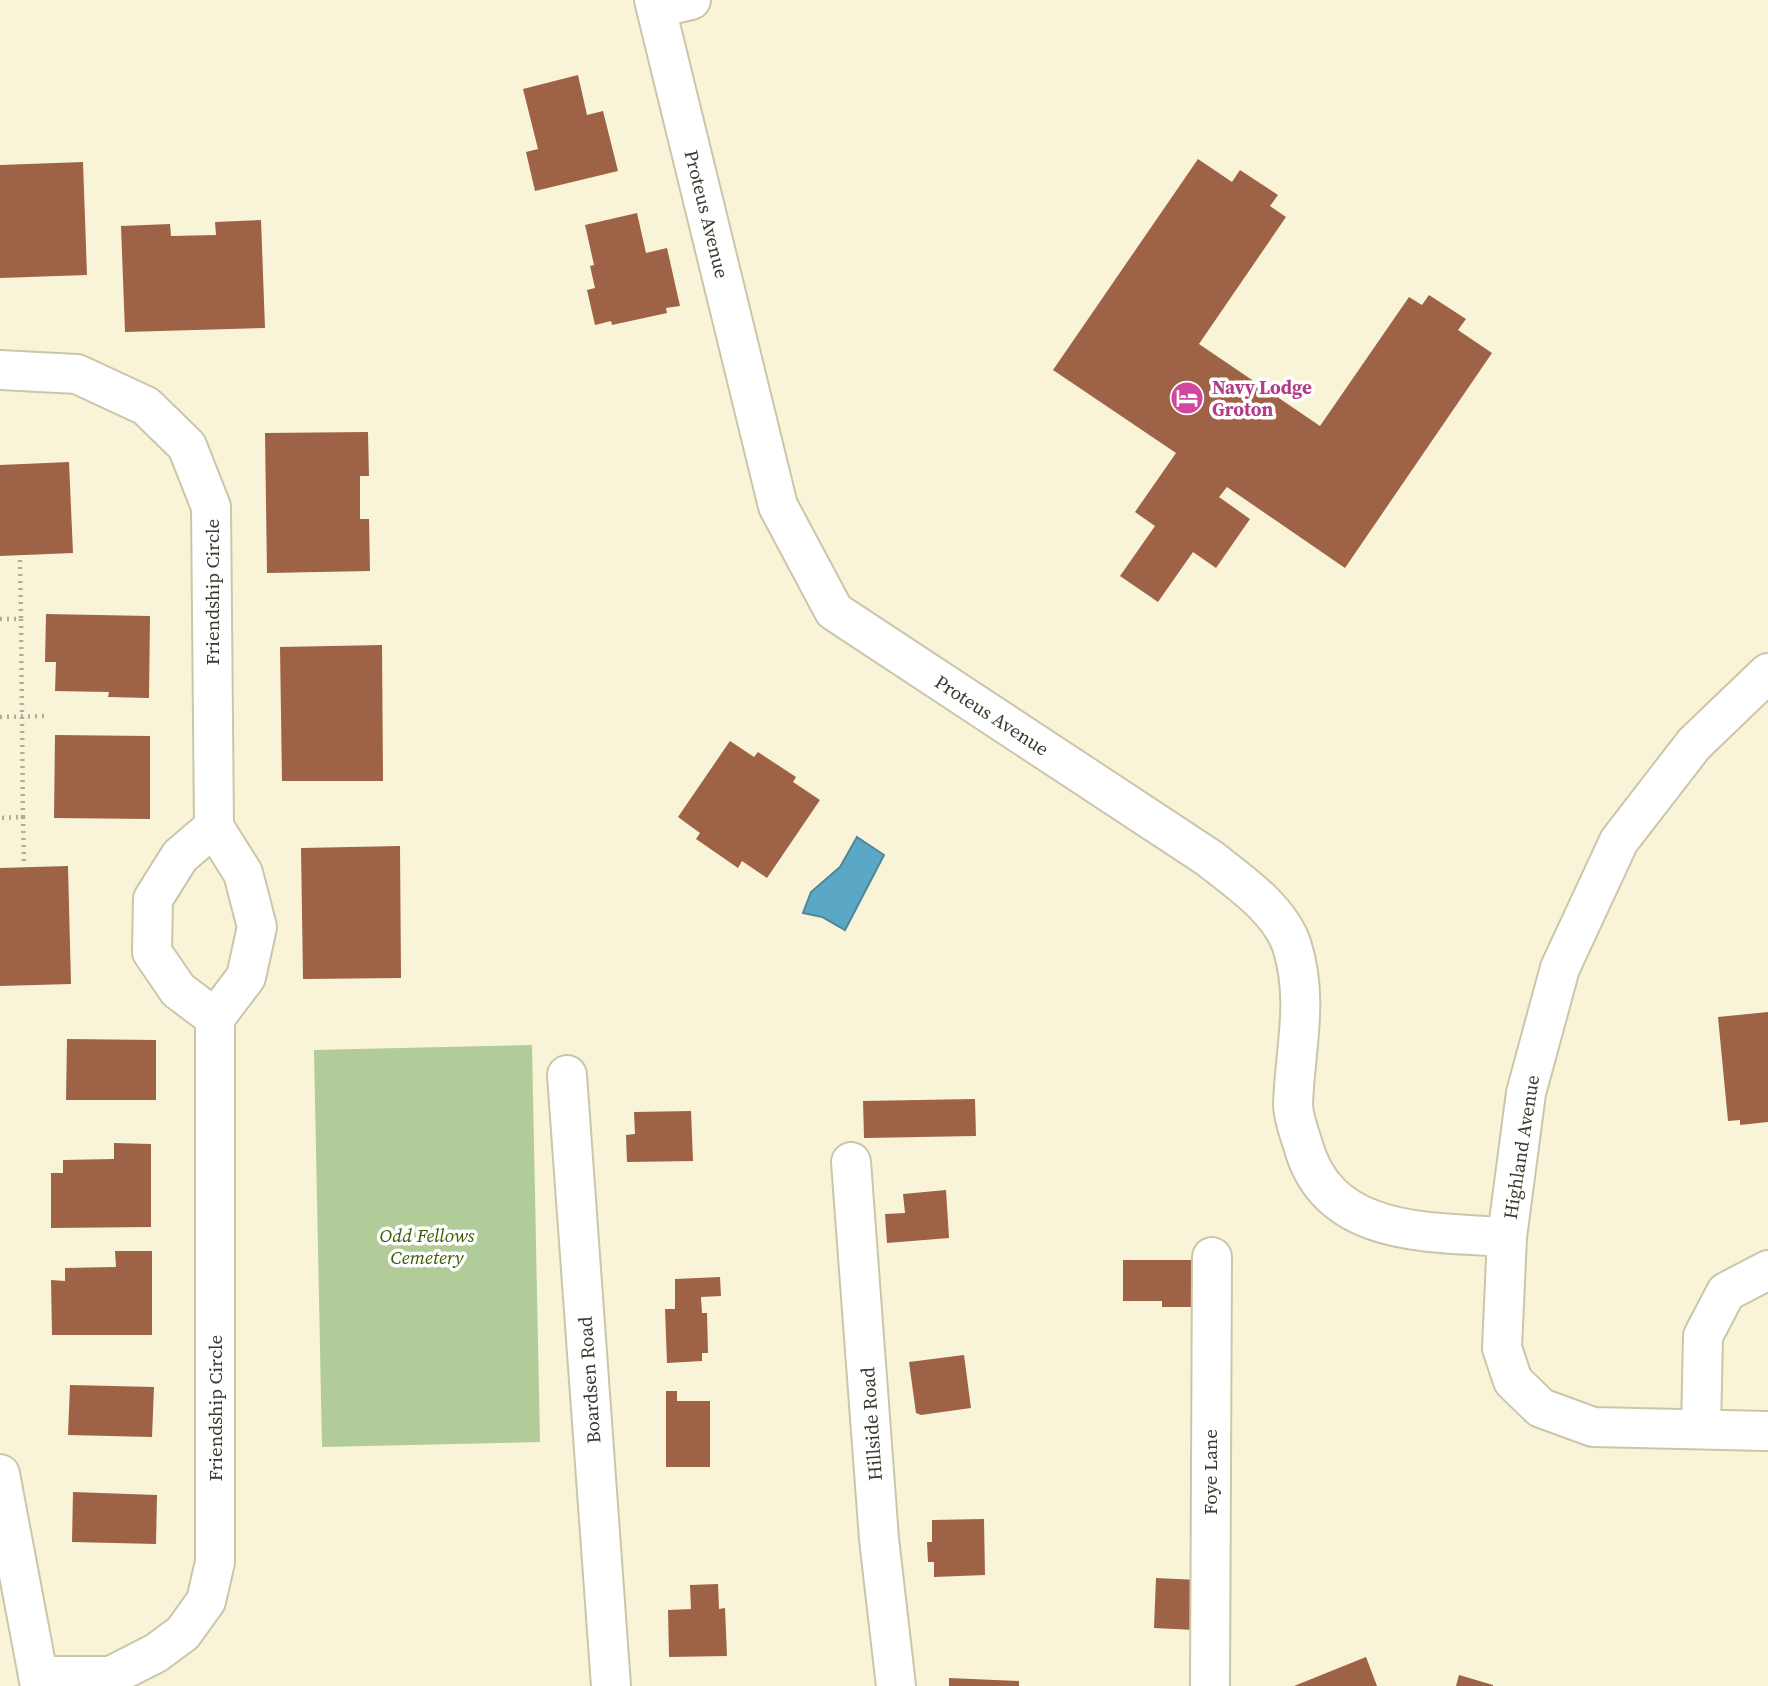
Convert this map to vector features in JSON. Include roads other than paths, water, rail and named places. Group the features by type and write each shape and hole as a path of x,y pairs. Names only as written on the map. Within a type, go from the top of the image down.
{"street":[{"name":"Proteus Avenue","path":"667,3 778,506 834,611 1209,858 1261,898 1292,943 1303,999 1293,1107 1309,1169 1350,1212 1404,1231 1507,1237"},
{"name":"Friendship Circle","path":"0,370 77,374 146,406 187,446 211,507 214,827"},
{"name":"Highland Avenue","path":"1768,673 1694,744 1619,841 1560,968 1526,1093 1507,1237 1502,1348 1513,1381 1541,1408 1593,1427 1768,1431"},
{"path":"214,827 243,873 257,927 246,977 215,1018 178,990 152,952 153,899 180,856 214,827"},
{"name":"Friendship Circle","path":"39,1681 111,1676 134,1667 183,1633 206,1601 215,1562 215,1018"},
{"name":"Boardsen Road","path":"566,1074 611,1686"},
{"name":"Hillside Road","path":"851,1162 879,1539 896,1686"},
{"name":"Foye Lane","path":"1210,1686 1212,1257"},
{"path":"1701,1429 1703,1336 1726,1292 1768,1270"},
{"path":"0,1474 39,1681"}],"water":[{"path":"857,837 884,855 845,930 822,917 803,913 811,892 840,867"}],"place":[{"name":"Navy Lodge Groton","path":"1187,398"}],"park label":[{"name":"Odd Fellows Cemetery","path":"427,1246"}]}
